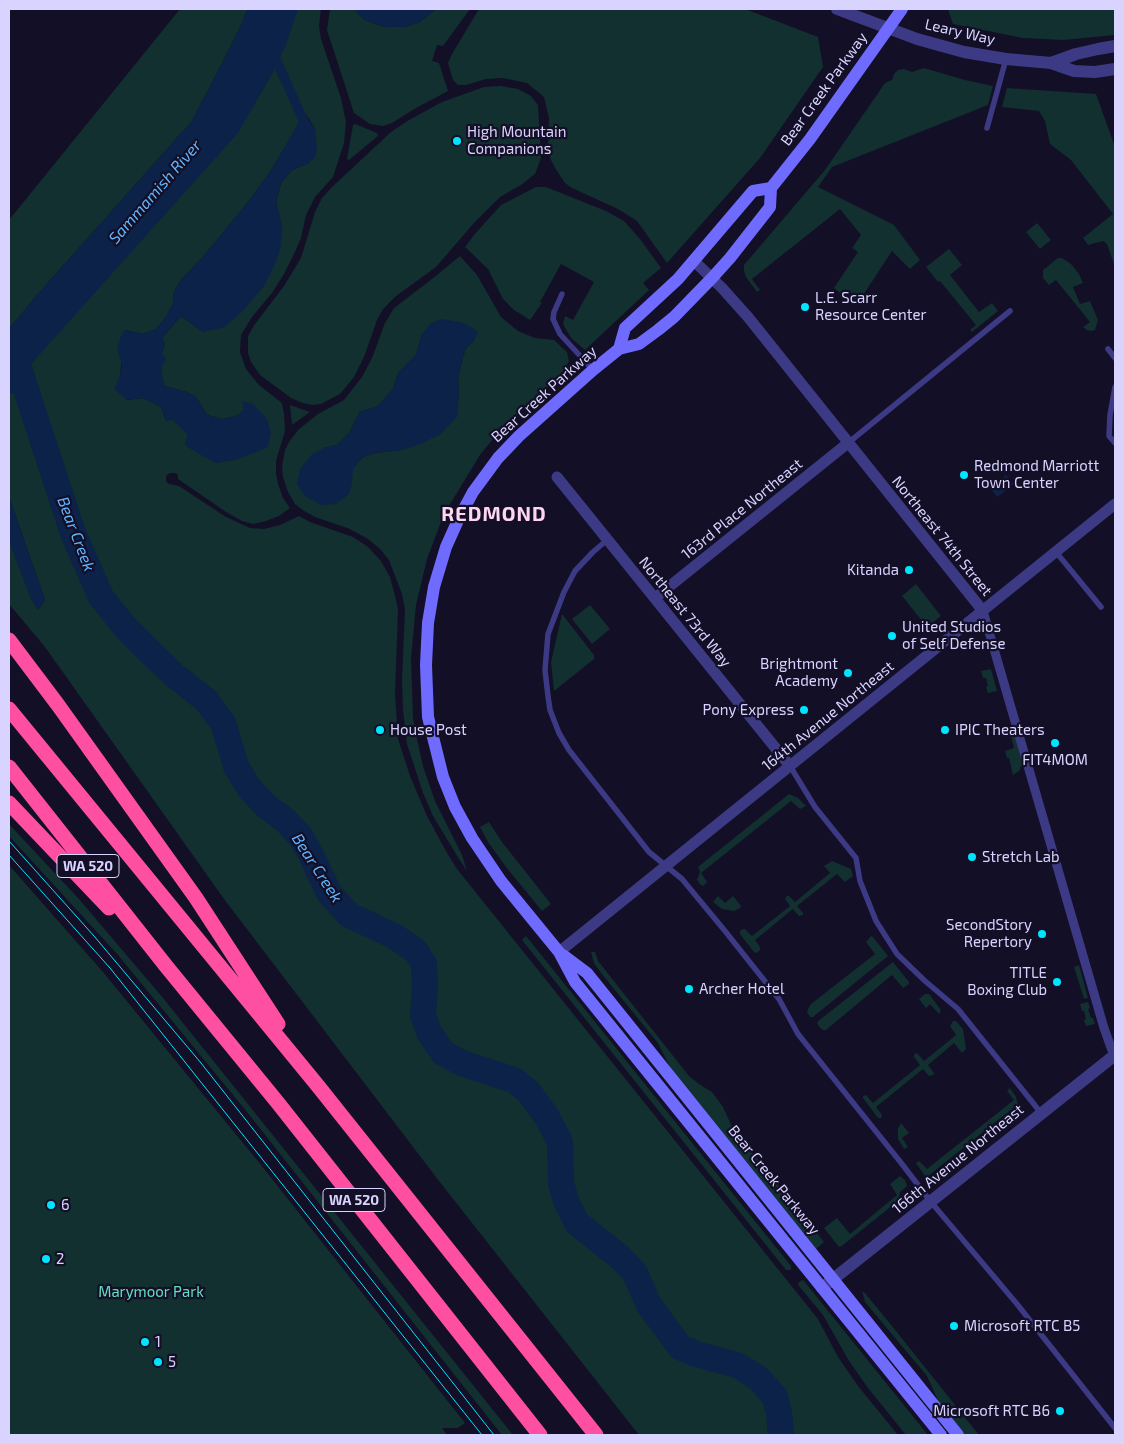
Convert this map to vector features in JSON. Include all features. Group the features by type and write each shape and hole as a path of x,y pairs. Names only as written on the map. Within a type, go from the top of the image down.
{"highway":[{"path":"9,640 58,705 196,898 318,1086"},
{"name":"WA 520","path":"9,708 318,1086 596,1435"},
{"name":"WA 520","path":"9,767 540,1435"},
{"path":"9,803 166,966"}],"main road":[{"name":"Bear Creek Parkway","path":"902,9 810,139 770,188 770,206 730,258 674,317 639,344 619,349 592,370 514,441 498,458 473,492 446,547 434,587 428,623 426,665 428,717 443,777 455,807 472,838 501,881 559,952 575,982 941,1435"},
{"name":"Bear Creek Parkway","path":"619,349 625,328 694,261 753,191 770,188"},
{"name":"Bear Creek Parkway","path":"559,952 587,973 958,1435"}],"street":[{"name":"Leary Way","path":"838,9 888,29 964,52 1006,59 1051,63 1074,71 1086,72 1115,69"},
{"name":"Leary Way","path":"1051,63 1076,54 1115,46"},
{"path":"1076,54 1100,56 1115,54"},
{"name":"Northeast 74th Street","path":"694,261 748,317 983,611 1104,1028 1115,1056"},
{"name":"163rd Place Northeast","path":"655,598 848,442"},
{"name":"Northeast 73rd Way","path":"557,477 790,766"},
{"name":"164th Avenue Northeast","path":"559,952 1115,504"},
{"name":"166th Avenue Northeast","path":"822,1288 1115,1056"}],"lane":[{"path":"987,128 1006,59"},
{"path":"562,294 553,319 560,334 592,370"},
{"path":"848,442 1010,311"},
{"path":"1108,349 1115,358"},
{"path":"1115,387 1109,436 1115,443"},
{"path":"607,540 575,571 564,592 548,634 546,670 550,710 559,733 569,750 649,852 682,879 754,967 778,1000 798,1034 931,1202 1017,1304 1115,1428"},
{"path":"1056,552 1100,607"},
{"path":"790,766 815,807 856,858 860,881 876,921 897,954 925,981 958,1008 1041,1113"}],"green space":[{"path":"180,9 248,9 192,121 9,329 9,220"},
{"path":"297,9 321,9 319,26 321,39 341,98 346,122 344,143 333,177 315,197 306,215 301,238 284,274 241,335 240,352 246,369 259,385 282,403 285,431 276,461 276,473 283,498 290,508 279,516 253,524 242,521 226,512 178,479 178,475 175,473 170,473 166,476 166,481 169,484 179,486 226,517 250,528 264,529 280,525 299,516 310,522 353,537 368,547 381,561 390,577 398,610 395,694 398,739 410,776 427,816 447,853 457,869 818,1319 838,1357 858,1386 898,1435 639,1435 439,1181 224,899 45,647 9,604 9,540 30,596 38,610 45,600 9,497 9,395","holes":["275,68 315,128 309,163 292,170 281,183 276,202 282,226 203,332 181,316 162,338 165,345 162,353 161,369 164,386 187,392 196,397 207,415 221,419 234,417 244,409 217,463 185,445 188,434 172,419 166,421 161,407 143,398 127,400 120,376 125,330 143,334 156,329 166,317 173,303 174,292 180,281 208,251 251,198 272,169 300,121"]},
{"path":"330,9 356,9 363,19 381,26 405,27 420,22 436,9 470,9 443,46 437,45 432,61 439,63 448,91 392,123 383,126 370,124 354,113 327,30"},
{"path":"479,9 745,9 818,37 823,67 760,158 667,263 637,221 618,209 565,183 550,158 548,144 549,118 544,97 527,83 503,78 486,79 466,85 458,85 453,80 448,63"},
{"path":"948,9 1115,9 1115,35 1063,40 1023,38 953,24"},
{"path":"924,68 993,86 988,105 832,167 818,187 894,225 920,260 910,269 892,251 856,306 834,288 858,252 852,248 861,235 840,209 752,279 760,290 757,292 746,277 744,265 825,170 885,83 892,80 898,70 904,69 912,72"},
{"path":"501,86 518,89 531,96 538,105 541,158 535,174 521,185 500,197 474,223 436,267 396,296 383,309 354,377 340,394 321,404 303,403 291,398 260,375 251,362 248,353 248,336 284,286 301,258 315,212 322,198 391,132 409,120 442,102 484,87"},
{"path":"1007,88 1096,94 1115,147 1115,267 1107,244 1103,241 1088,245 1083,238 1113,214 1071,160 1050,144 1045,121 1039,111 1002,107"},
{"path":"355,124 377,133 378,136 349,160 347,159 353,125"},
{"path":"536,187 546,187 606,211 624,221 661,268 643,283 649,290 585,350 571,338 563,324 565,316 573,320 594,282 561,264 540,302 542,303 530,320 514,310 503,299 488,269 465,247 501,205"},
{"path":"1037,223 1051,240 1040,249 1026,232"},
{"path":"949,249 962,265 950,275 979,312 992,303 998,311 972,332 970,330 976,325 926,267"},
{"path":"460,256 477,275 501,317 518,331 535,338 554,340 567,352 569,361 563,372 496,435 480,455 444,514 427,559 416,605 411,658 413,718 423,766 435,801 462,855 467,871 433,816 423,793 407,744 402,680 405,609 402,594 389,560 368,539 350,529 315,517 295,504 288,492 282,466 285,450 298,430 318,414 344,400 362,377 372,358 385,323 394,308","holes":["422,334 474,341 466,348 462,360 458,379 459,393 456,417 440,434 402,450 375,453 363,457 352,469 352,484 324,448 337,445 349,433 360,412 378,406 393,389 398,373 416,355"]},
{"path":"1058,258 1062,258 1071,264 1079,274 1083,283 1073,287 1080,304 1090,301 1098,320 1095,330 1087,330 1083,327 1090,322 1056,280 1049,285 1043,278 1043,270"},
{"path":"290,405 310,412 292,425"},
{"path":"916,584 941,616 927,627 902,596"},
{"path":"590,605 610,629 592,644 572,619"},
{"path":"562,614 594,655 594,659 554,691 551,662"},
{"path":"991,669 997,691 988,693 986,678 983,678 981,671"},
{"path":"1015,735 1025,767 1020,767 1020,770 1013,775 1009,758 1007,758 1005,751 1014,748 1011,736"},
{"path":"789,794 798,798 806,806 800,809 791,801 701,873 707,882 703,886 701,885 697,880 700,872 698,867"},
{"path":"489,822 502,842 551,904 542,911 488,842 480,827"},
{"path":"9,824 79,899 163,998 513,1435 502,1435 247,1112 118,955 9,836"},
{"path":"832,861 851,869 853,876 845,882 837,874 797,906 803,915 799,916 793,909 755,940 760,950 757,953 754,952 740,934 740,931 745,929 752,936 790,906 785,899 787,896 795,902 830,873 824,866"},
{"name":"Marymoor Park","path":"9,865 103,972 261,1165 465,1423 458,1428 442,1428 447,1435 9,1435"},
{"path":"718,896 725,903 733,896 741,906 734,911 722,909 713,902"},
{"path":"526,936 791,1266 791,1270 786,1270 522,940"},
{"path":"871,936 888,956 813,1017 810,1017 807,1012 811,1004 875,954 866,942"},
{"path":"591,952 595,952 598,961 689,1076 712,1092 723,1107 733,1129 824,1242 816,1249 673,1073 658,1043 601,973 594,963"},
{"path":"893,962 909,984 903,988 892,975 826,1030 819,1027 817,1022"},
{"path":"1079,965 1088,998 1084,999 1074,967"},
{"path":"925,994 929,994 941,1010 939,1014 930,1004 926,1008 919,999"},
{"path":"1088,1002 1090,1008 1088,1009 1095,1024 1086,1026 1084,1011 1082,1011 1080,1004"},
{"path":"953,1021 956,1021 963,1029 966,1049 962,1053 954,1043 928,1065 934,1073 933,1075 929,1076 923,1069 876,1107 882,1115 881,1118 878,1118 863,1096 866,1095 873,1103 920,1065 914,1057 916,1053 924,1061 956,1035 950,1026"},
{"path":"1010,1088 1018,1104 927,1177 925,1176 916,1163 919,1161 927,1169 1014,1100 1007,1091"},
{"path":"901,1123 909,1133 902,1138 908,1147 904,1149 898,1139 898,1128"},
{"path":"900,1176 905,1180 907,1186 900,1192 898,1201 839,1247 824,1228 837,1218 850,1234 897,1195 890,1184"},
{"path":"802,1280 928,1435 906,1435 849,1361 823,1315 799,1286 798,1283"},
{"path":"862,1291 979,1435 964,1435 941,1407 927,1376 865,1302"}],"water":[{"name":"Sammamish River","path":"248,9 298,9 280,57 308,119 315,128 317,147 315,157 309,163 292,170 281,183 276,202 282,226 281,246 276,262 264,286 244,310 225,327 203,332 181,316 162,338 165,345 162,353 166,359 161,369 164,386 187,392 196,397 207,415 221,419 234,417 244,409 242,401 253,404 267,419 271,433 268,447 239,459 217,463 185,445 188,434 172,419 166,421 161,407 143,398 127,400 114,389 120,376 122,364 117,349 125,330 143,334 156,329 166,317 173,303 174,292 180,281 208,251 251,198 272,169 299,122 275,69 238,133 32,363 9,395 9,329 192,121"},
{"path":"356,9 436,9 420,22 405,27 391,27 381,26 363,19 356,12"},
{"path":"441,319 460,322 475,329 478,333 474,341 466,348 462,360 458,379 457,417 440,434 421,444 402,450 375,453 363,457 353,469 349,494 336,504 321,505 305,496 297,484 300,469 312,454 324,448 337,445 349,433 360,412 378,406 393,389 398,373 416,355 422,334 430,324"},
{"path":"1006,475 1014,484 997,497 990,488"},
{"path":"9,497 45,600 38,610 30,597 9,540"}],"waterway":[{"name":"Bear Creek","path":"13,350 73,533 101,597 125,627 150,652 174,675 206,700 223,723 236,766 249,788 301,837 329,893 349,915 394,936 416,951 424,964 423,1015 429,1032 443,1053 464,1064 514,1080 528,1091 547,1117 560,1142 561,1183 566,1201 577,1223 621,1258 635,1273 649,1305 680,1347 696,1354 737,1365 758,1378 775,1397 781,1435"}],"tram line":[{"path":"9,841 94,936 201,1063 494,1435"},
{"path":"9,855 110,968 482,1435"}],"place":[{"name":"High Mountain Companions","path":"457,141"},
{"name":"L.E. Scarr Resource Center","path":"805,307"},
{"name":"Redmond Marriott Town Center","path":"964,475"},
{"name":"Kitanda","path":"909,570"},
{"name":"United Studios of Self Defense","path":"892,636"},
{"name":"Brightmont Academy","path":"848,673"},
{"name":"Pony Express","path":"804,710"},
{"name":"House Post","path":"380,730"},
{"name":"IPIC Theaters","path":"945,730"},
{"name":"FIT4MOM","path":"1055,743"},
{"name":"Stretch Lab","path":"972,857"},
{"name":"SecondStory Repertory","path":"1042,934"},
{"name":"TITLE Boxing Club","path":"1057,982"},
{"name":"Archer Hotel","path":"689,989"},
{"name":"6","path":"51,1205"},
{"name":"2","path":"46,1259"},
{"name":"Microsoft RTC B5","path":"954,1326"},
{"name":"1","path":"145,1342"},
{"name":"5","path":"158,1362"},
{"name":"Microsoft RTC B6","path":"1060,1411"}],"district":[{"name":"REDMOND","path":"494,514"}]}
